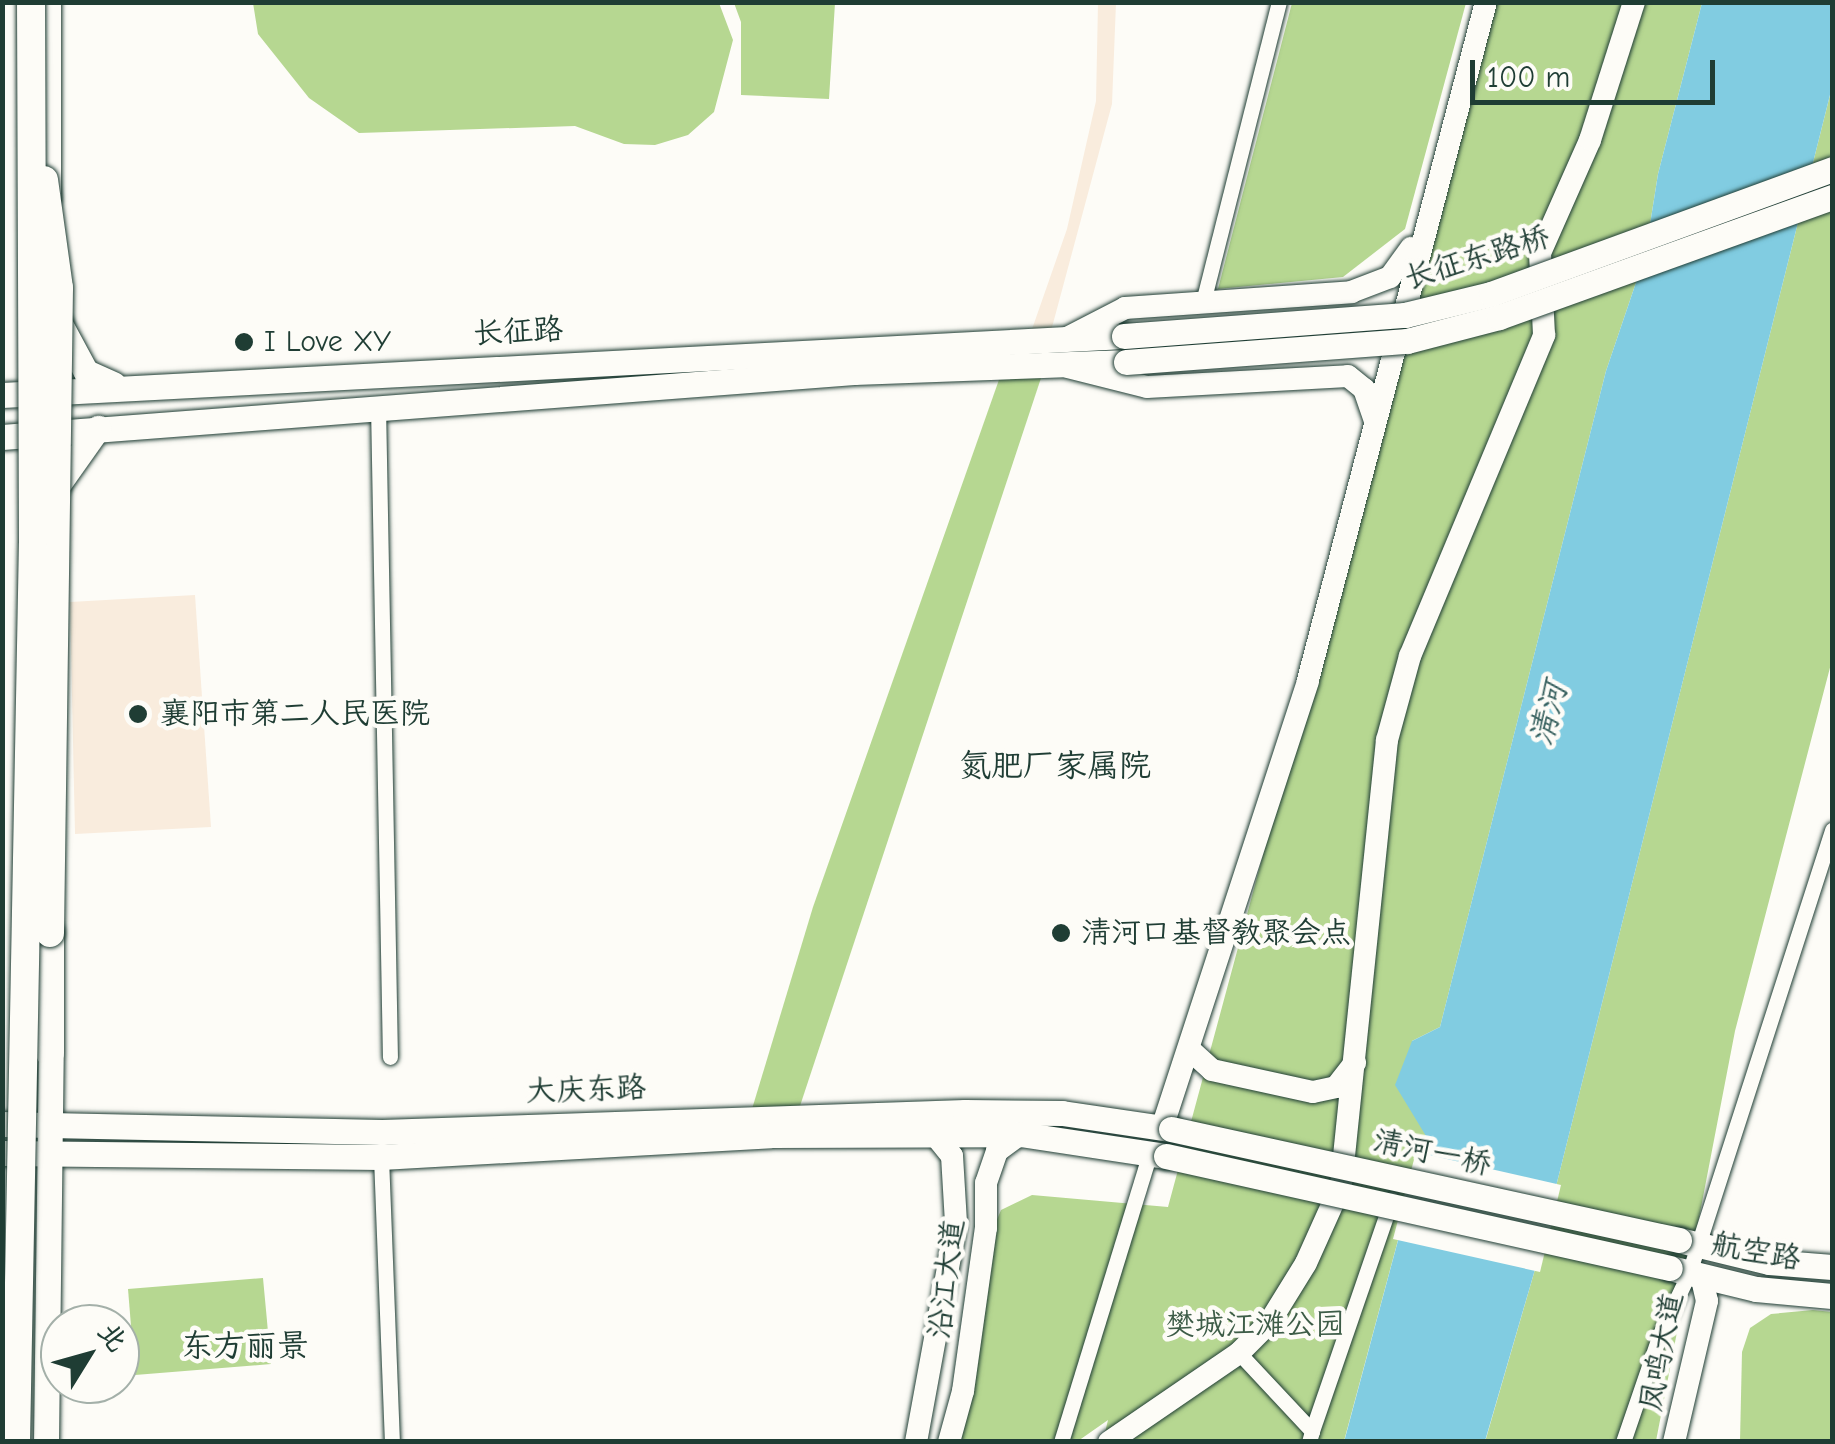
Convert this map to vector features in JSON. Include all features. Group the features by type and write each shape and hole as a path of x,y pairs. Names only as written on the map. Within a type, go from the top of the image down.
{"highway":[{"path":"16,1442 33,543 31,2"},
{"path":"45,2 42,166 58,288 50,1053"}],"main road":[{"path":"45,2 50,497 60,870 50,1053 46,1434"},
{"name":"长征东路桥","path":"1125,349 1405,315 1491,294 1832,170"},
{"name":"长征东路桥","path":"1125,349 1407,341 1499,317 1832,197"},
{"path":"47,290 86,372 114,384"},
{"name":"长征路","path":"2,395 114,384 1038,338 1067,338 1125,349"},
{"name":"长征路","path":"2,437 378,405 1053,361 1125,349"},
{"path":"50,497 98,428"},
{"name":"大庆东路","path":"2,1153 52,1138 382,1132 965,1112 1062,1113 1167,1128"},
{"name":"大庆东路","path":"2,1124 52,1138 381,1157 770,1136 934,1134 1020,1134 1158,1154"},
{"name":"清河一桥","path":"1167,1128 1687,1242"},
{"name":"清河一桥","path":"1158,1154 1686,1272"},
{"name":"航空路","path":"1687,1242 1825,1267"},
{"path":"1824,1295 1825,1267"},
{"name":"航空路","path":"1686,1272 1740,1285 1824,1295"},
{"path":"2,1392 29,1403 46,1434"}],"street":[{"path":"1203,302 1279,2"},
{"path":"1167,1128 1308,680 1406,289 1486,2"},
{"path":"1109,1442 1239,1353 1269,1323 1306,1263 1341,1185 1359,1055 1373,836 1387,740 1410,656 1544,335 1540,253 1590,140 1634,2"},
{"path":"1352,292 1390,277 1422,233"},
{"path":"1067,338 1124,308 1406,289"},
{"path":"1053,361 1114,383 1147,387 1386,374"},
{"path":"1348,376 1364,389 1375,424"},
{"path":"378,405 390,1057"},
{"path":"1623,1442 1686,1272 1687,1242 1832,830"},
{"path":"1190,1050 1212,1070"},
{"path":"1179,1084 1196,1071 1212,1070 1327,1091 1346,1078 1359,1055"},
{"name":"沿江大道","path":"916,1442 956,1223 952,1156 934,1134"},
{"name":"沿江大道","path":"949,1442 971,1337 986,1228 986,1183 997,1151 1020,1134"},
{"path":"1061,1442 1158,1154"},
{"path":"381,1157 392,1442"},
{"path":"1311,1436 1392,1197 1341,1185"},
{"name":"凤鸣大道","path":"1674,1442 1707,1301 1686,1272"},
{"name":"凤鸣大道","path":"1689,1442 1721,1303 1740,1285"},
{"path":"1239,1353 1311,1436"}],"shaded area":[{"path":"1098,3 1116,3 1112,104 1047,346 1031,332 1067,229 1096,101"},
{"name":"襄阳市第二人民医院","path":"195,595 211,827 75,834 70,602"}],"green space":[{"path":"253,3 719,3 733,40 714,112 688,135 655,145 624,144 575,126 359,133 309,98 258,34"},
{"path":"734,3 835,3 829,99 741,95 741,22"},
{"path":"1292,3 1466,3 1405,229 1343,277 1218,289"},
{"name":"樊城江滩公园","path":"1493,3 1702,3 1658,174 1645,256 1606,371 1440,1027 1412,1041 1426,1136 1344,1441 1103,1441 1108,1420 1078,1441 950,1442 988,1241 1001,1210 1032,1195 1168,1207"},
{"path":"1832,87 1832,660 1735,1031 1656,1441 1485,1442 1536,1266"},
{"path":"1001,374 1042,375 799,1109 752,1109 813,907"},
{"path":"263,1278 271,1364 140,1375 140,1304 129,1304 128,1289"},
{"path":"1832,1312 1832,1441 1740,1441 1742,1352 1750,1328 1771,1314"}],"water":[{"name":"清河","path":"1702,3 1832,3 1832,87 1536,1266 1485,1441 1344,1442 1426,1136 1395,1085 1412,1041 1440,1027 1606,371 1645,256 1658,174"}],"pier":[{"path":"1416,1152 1561,1185 1540,1272 1393,1239"}],"place":[{"name":"I Love XY","path":"244,342"},
{"name":"襄阳市第二人民医院","path":"138,714"},
{"name":"清河口基督教聚会点","path":"1061,933"}],"district":[{"name":"氮肥厂家属院","path":"1055,766"},
{"name":"东方丽景","path":"245,1346"}]}
